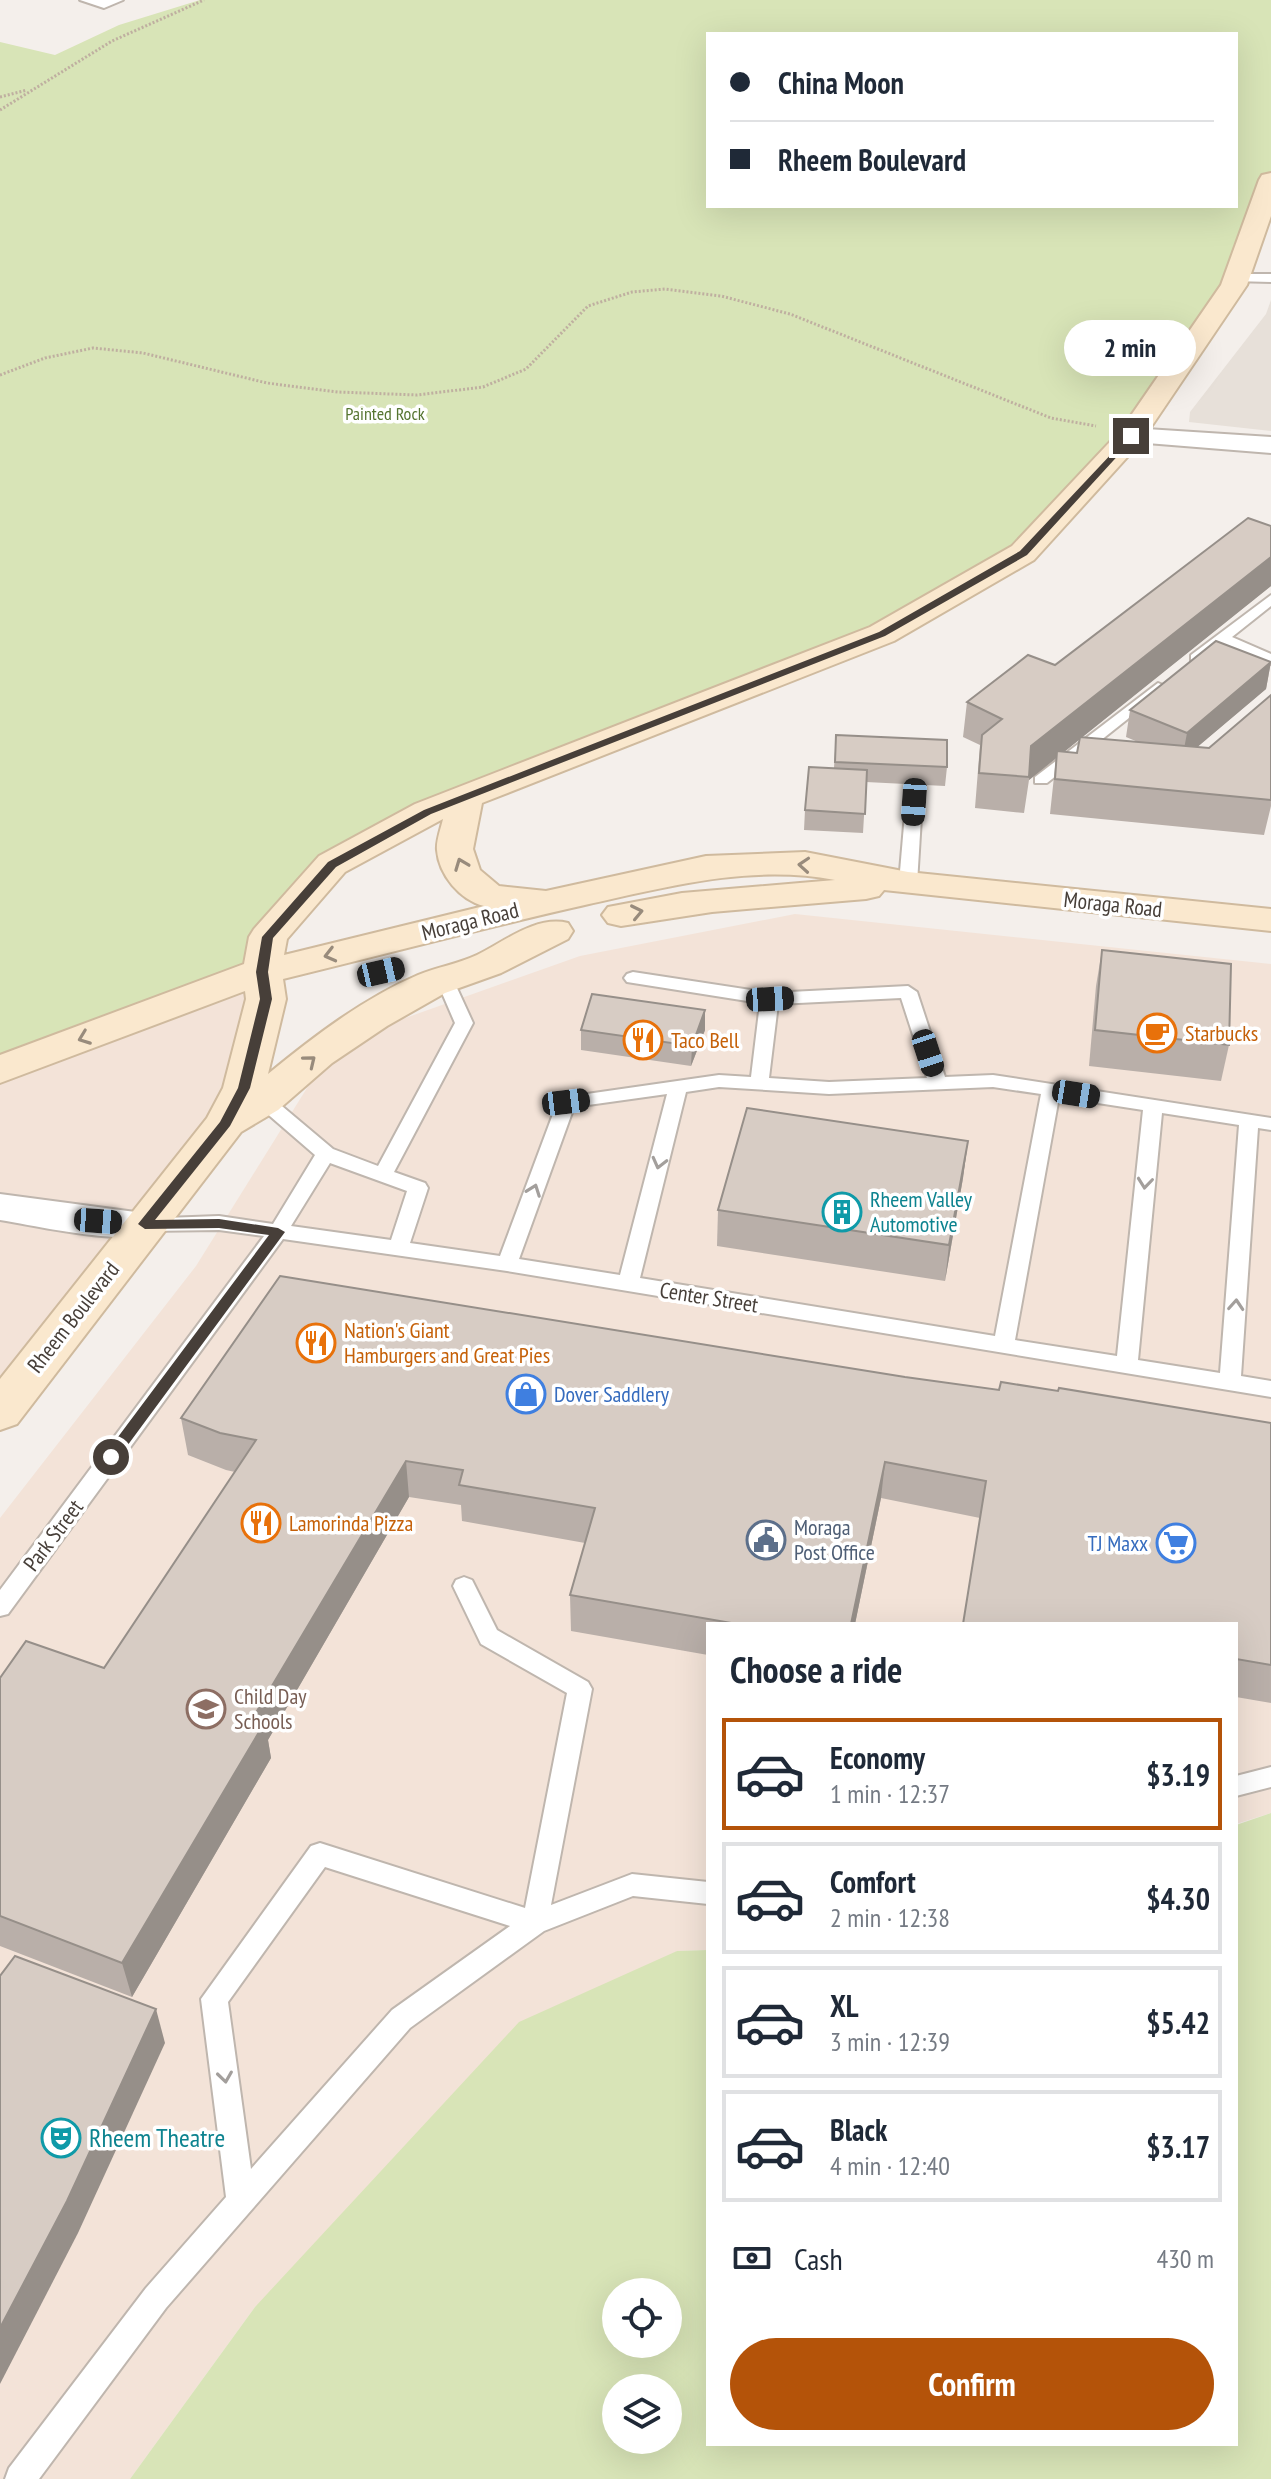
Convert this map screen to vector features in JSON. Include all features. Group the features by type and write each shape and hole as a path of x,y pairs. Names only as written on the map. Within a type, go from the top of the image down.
{"street":[{"name":"Rheem Boulevard","path":"0,1412 225,1124 244,1088 264,985 268,937 332,864 428,812 882,634 1023,553 1131,436 1254,278 1270,188"},
{"path":"1131,436 1271,445"},
{"path":"465,798 455,849 463,875 489,896 553,916"},
{"name":"Moraga Road","path":"0,1070 264,985 553,916 706,867 805,863 908,883 1271,920"},
{"path":"225,1124 263,1100 318,1054 373,1017 445,979 487,965 553,916"},
{"name":"Moraga Road","path":"0,1102 264,985"},
{"path":"0,1207 74,1219 145,1224"}],"lane":[{"path":"85,0 104,5 118,0"},
{"path":"1041,780 1100,742 1180,670 1271,599"},
{"path":"1221,638 1271,659"},
{"path":"908,883 914,802"},
{"path":"633,978 770,999 908,992 938,1083"},
{"path":"383,1175 464,1023 445,979"},
{"path":"759,1084 770,999"},
{"path":"507,1264 566,1102 719,1081 829,1088 993,1081 1271,1124"},
{"path":"628,1284 678,1087"},
{"path":"1004,1345 1051,1090"},
{"path":"263,1100 326,1154 418,1188 398,1248"},
{"path":"1127,1366 1153,1105"},
{"path":"1230,1383 1249,1120"},
{"name":"Park Street","path":"0,1607 278,1232 326,1154"},
{"name":"Center Street","path":"145,1224 219,1223 398,1248 1271,1389"},
{"path":"464,1586 489,1637 580,1689 535,1923"},
{"path":"1238,1785 1271,1777"},
{"path":"241,2201 214,1999 320,1854 535,1923"},
{"path":"20,2479 156,2298 401,2019 535,1923 632,1885 706,1893"}],"path":[{"path":"0,110 112,41 204,0"},
{"path":"0,97 32,89"},
{"path":"0,375 45,358 93,348 143,353 267,383 338,392 417,395 483,387 526,369 588,306 632,292 665,289 721,296 790,314 1051,418 1096,426"}],"shaded area":[{"path":"1271,300 1271,431 1189,422 1190,412 1266,314"},
{"path":"795,914 1271,964 1271,1813 1238,1823 1238,1622 706,1622 706,1950 677,1951 255,2307 130,2479 0,2479 0,1518 196,1266 335,1043 580,956"},
{"path":"262,972 244,1088 0,1412 0,1071"}],"green space":[{"name":"Painted Rock","path":"200,0 1271,0 1271,180 1237,278 1131,436 1023,553 882,634 332,865 262,972 0,1071 0,42 55,55 119,25"},
{"path":"1271,1813 1271,2479 130,2479 255,2307 519,2022 677,1951 706,1950 706,2446 1238,2446 1238,1824"}],"building":[{"path":"1248,518 1271,526 1271,557 1031,746 1029,777 979,773 982,735 1002,719 967,702 1028,655 1055,665"},
{"path":"1216,641 1271,662 1187,733 1130,710"},
{"path":"1271,695 1271,800 1055,779 1057,751 1077,753 1080,737 1209,748"},
{"path":"836,735 947,740 947,767 835,762"},
{"path":"809,767 867,770 865,814 805,810"},
{"path":"1102,950 1231,964 1229,1045 1095,1030"},
{"path":"592,994 705,1010 692,1046 581,1030"},
{"name":"Rheem Valley Automotive","path":"747,1108 968,1141 949,1245 718,1210"},
{"path":"280,1276 905,1377 999,1390 1001,1382 1058,1391 1059,1388 1271,1423 1271,1665 1238,1659 1238,1622 963,1622 986,1481 885,1462 851,1622 725,1622 570,1595 595,1508 459,1485 463,1470 406,1461 254,1716 265,1722 122,1963 0,1916 0,1678 26,1641 104,1668 256,1440 220,1433 181,1418"},
{"name":"Rheem Theatre","path":"15,1956 156,2009 67,2201 0,2328 0,1976"}],"place":[{"name":"Starbucks","path":"1157,1033"},
{"name":"Taco Bell","path":"643,1040"},
{"name":"Rheem Valley Automotive","path":"842,1212"},
{"name":"Nation's Giant Hamburgers and Great Pies","path":"316,1343"},
{"name":"Dover Saddlery","path":"526,1394"},
{"name":"Lamorinda Pizza","path":"261,1523"},
{"name":"Moraga Post Office","path":"766,1540"},
{"name":"TJ Maxx","path":"1176,1543"},
{"name":"Child Day Schools","path":"206,1709"},
{"name":"Rheem Theatre","path":"61,2138"}],"route":[{"path":"111,1457 278,1232 219,1223 145,1224 225,1124 244,1088 266,999 262,972 268,937 332,864 428,812 882,634 1023,553 1131,436"}]}
